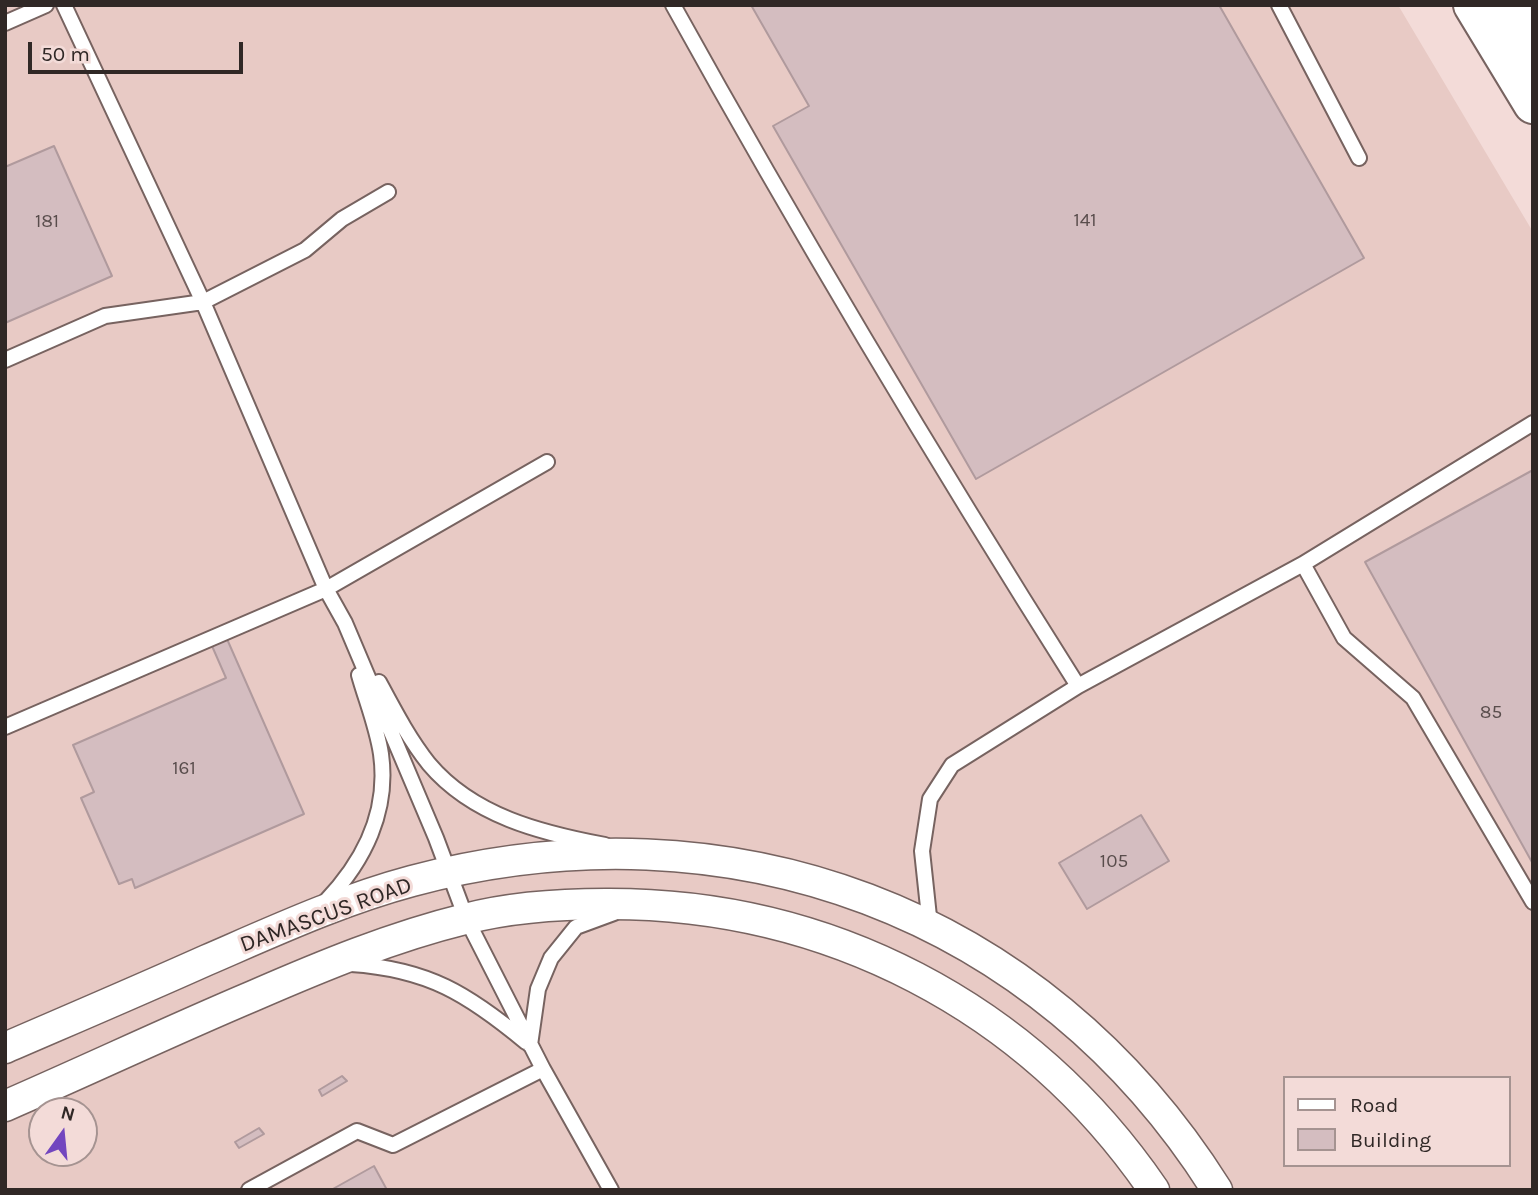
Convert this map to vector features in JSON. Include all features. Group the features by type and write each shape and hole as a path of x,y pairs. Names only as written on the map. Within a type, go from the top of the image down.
{"main road":[{"path":"1474,5 1533,104"},
{"path":"1509,5 1533,49"}],"street":[{"name":"DAMASCUS ROAD","path":"5,1048 298,921 363,896 448,873 506,861 555,855 644,854 708,859 807,880 856,894 930,926 980,953 1012,974 1091,1036 1175,1128 1217,1189"},
{"name":"DAMASCUS ROAD","path":"5,1106 332,962 417,932 466,918 547,906 683,906 774,923 851,948 905,972 975,1012 1022,1046 1089,1108 1148,1182"}],"lane":[{"path":"5,23 46,5"},
{"path":"64,5 203,302 326,589 411,738 430,765 453,788 479,807 510,820 578,840 644,854"},
{"path":"673,5 805,238 958,495 1078,686"},
{"path":"1279,5 1359,158"},
{"path":"5,360 105,316 203,302 305,250 342,219 388,192"},
{"path":"930,926 922,851 930,799 952,765 1078,686 1303,564 1533,423"},
{"path":"5,727 326,589 547,462"},
{"path":"1303,564 1345,638 1413,698 1533,902"},
{"path":"345,623 436,838 466,918 530,1045 611,1190"},
{"path":"298,921 324,904 344,882 366,846 379,808 381,753 345,623"},
{"path":"530,1045 538,989 551,958 576,928 637,904"},
{"path":"332,962 401,970 432,980 458,991 530,1045"},
{"path":"249,1190 357,1131 393,1145 543,1069"}],"shaded area":[{"path":"5,5 1398,5 1533,232 1533,1190 5,1190"}],"building":[{"path":"751,5 1219,5 1364,258 976,479 773,126 809,106"},
{"path":"54,146 112,276 5,323 5,167"},
{"path":"1533,470 1533,864 1365,562"},
{"path":"227,639 304,814 135,888 132,879 119,884 81,798 94,792 73,745 226,678 212,646"},
{"path":"1141,815 1169,861 1087,909 1059,863"},
{"path":"342,1076 347,1081 322,1096 319,1090"},
{"path":"259,1128 264,1134 239,1148 235,1142"},
{"path":"374,1166 387,1190 331,1190"}]}
